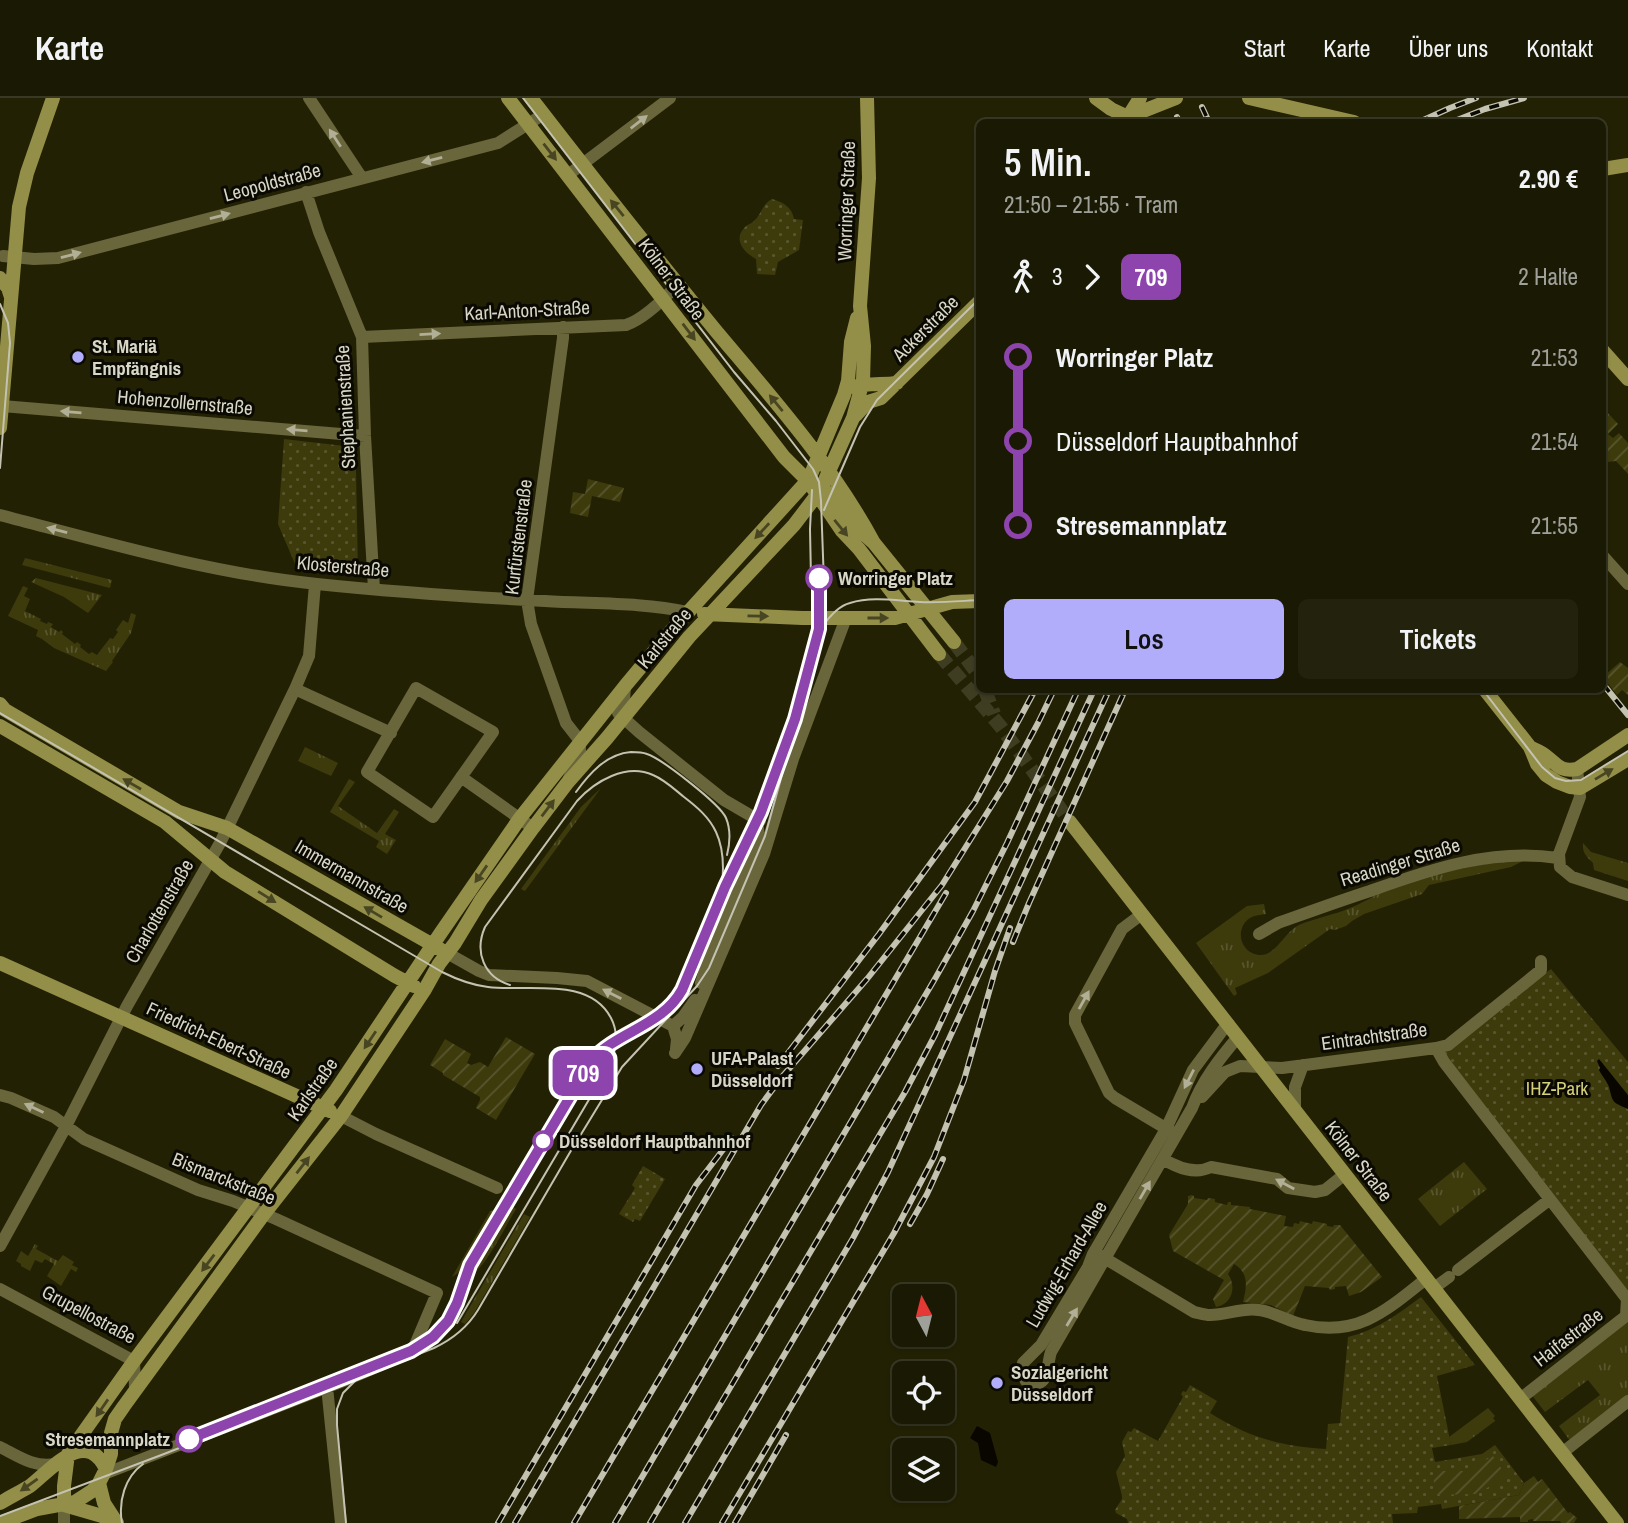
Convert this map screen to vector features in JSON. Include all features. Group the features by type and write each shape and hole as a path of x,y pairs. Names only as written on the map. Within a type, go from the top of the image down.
{"main road":[{"path":"0,428 12,299 8,255 27,173 53,98"},
{"name":"Kölner Straße","path":"508,98 784,457 807,481"},
{"name":"Kölner Straße","path":"531,98 829,471"},
{"name":"Worringer Straße","path":"819,492 853,418 862,385 864,346 860,306 869,178 867,98"},
{"path":"1128,119 1140,98"},
{"path":"1129,119 1177,98"},
{"path":"1249,98 1341,119"},
{"path":"1101,102 1126,119"},
{"path":"1606,169 1628,166"},
{"path":"0,278 12,299"},
{"name":"Ackerstraße","path":"853,418 865,404 881,398 976,305"},
{"name":"Worringer Straße","path":"807,481 845,395 851,342 860,306"},
{"path":"0,326 6,353"},
{"path":"1606,354 1628,379"},
{"name":"Ackerstraße","path":"845,395 854,387 862,385 882,386 897,383"},
{"path":"829,471 858,512 874,543"},
{"path":"688,612 807,481 819,492 835,500 856,527 874,543 954,642"},
{"path":"819,492 842,531 859,549 939,654"},
{"path":"708,615 794,525 819,492"},
{"path":"688,612 708,615 895,618 952,602 976,601"},
{"name":"Karlstraße","path":"68,1454 323,1108 520,818 580,741 688,612"},
{"name":"Karlstraße","path":"103,1475 111,1454 111,1433 115,1419 135,1388 264,1214 341,1116 499,873 568,782 708,615"},
{"path":"1487,693 1530,747 1536,764 1546,775 1563,785 1580,788 1628,760"},
{"name":"Immermannstraße","path":"0,704 5,710 179,812 227,828 447,953"},
{"path":"0,726 165,822 225,872 389,973 424,991"},
{"path":"1530,747 1556,766 1568,770 1577,769 1622,738"},
{"name":"Kölner Straße","path":"1070,822 1617,1523"},
{"name":"Friedrich-Ebert-Straße","path":"0,963 341,1116"},
{"path":"0,1502 28,1487 68,1454 88,1452 99,1457 104,1503 117,1523"},
{"path":"64,1505 68,1454"},
{"path":"0,1523 37,1509 64,1505 84,1497 103,1475"},
{"path":"64,1505 94,1513 112,1523"}],"street":[{"path":"309,98 362,178"},
{"path":"569,175 670,98"},
{"name":"Leopoldstraße","path":"8,255 58,258 498,143 544,114"},
{"name":"Stephanienstraße","path":"306,192 319,232 362,337 374,589"},
{"name":"Karl-Anton-Straße","path":"362,337 626,325 635,322 678,284"},
{"name":"Kurfürstenstraße","path":"563,327 564,338 527,600 531,624 566,723 580,741"},
{"name":"Hohenzollernstraße","path":"2,406 365,436"},
{"name":"Klosterstraße","path":"0,515 115,546 215,568 315,584 527,600 652,606 688,612"},
{"path":"1606,559 1628,584"},
{"name":"Charlottenstraße","path":"0,1245 66,1126 122,1016 227,828 295,689 309,656 315,584"},
{"path":"754,818 759,834 758,842 708,961 696,998 673,1026 677,1039 675,1053 685,1038 764,854 793,759 845,618"},
{"path":"625,686 624,701 618,713 724,800 773,827"},
{"path":"416,688 493,733 433,817 367,772 391,733 416,688"},
{"path":"295,689 391,733"},
{"name":"Karlstraße","path":"568,782 580,751 580,741"},
{"path":"1577,769 1580,797 1558,858 1563,870 1572,877 1628,895"},
{"path":"461,777 533,828"},
{"name":"Readinger Straße","path":"1259,934 1278,923 1451,864 1507,856 1558,858"},
{"path":"1142,914 1122,929 1075,1015 1075,1023 1111,1095 1172,1132"},
{"name":"Immermannstraße","path":"447,953 489,975 587,981 673,1026"},
{"name":"Eintrachtstraße","path":"1262,1068 1282,1068 1448,1045 1541,970 1541,961"},
{"name":"Ludwig-Erhard-Allee","path":"1228,1023 1193,1070 1172,1132 1163,1160 1100,1255 1088,1267 1041,1345 1023,1363 1021,1372 1026,1381 1037,1383 1047,1376 1051,1352 1100,1255 1172,1132 1225,1072 1240,1066 1262,1068"},
{"name":"Ludwig-Erhard-Allee","path":"1192,1108 1205,1080 1238,1037"},
{"name":"Haifastraße","path":"1436,1048 1549,1200 1627,1299 1626,1316 1520,1399"},
{"name":"Eintrachtstraße","path":"1295,1110 1295,1087 1303,1065"},
{"name":"Bismarckstraße","path":"0,1095 54,1117 84,1139 198,1191 264,1214 437,1293 412,1352 327,1387"},
{"name":"Friedrich-Ebert-Straße","path":"341,1116 497,1188"},
{"path":"1163,1160 1176,1167 1201,1172 1211,1167 1278,1179 1288,1188 1307,1192 1325,1190 1345,1174"},
{"path":"1100,1255 1194,1312 1211,1315 1257,1309 1296,1323 1322,1328 1353,1325 1384,1312 1430,1283 1454,1273 1549,1200"},
{"name":"Grupellostraße","path":"0,1289 134,1361 135,1388"},
{"path":"103,1475 327,1387 341,1523"},
{"path":"1562,1453 1628,1401"},
{"path":"0,1447 36,1464 55,1464"},
{"path":"64,1505 64,1523"}],"green space":[{"path":"772,199 786,206 794,219 803,220 799,250 778,262 775,275 757,274 756,259 744,250 740,241 741,232"},
{"path":"1606,413 1618,424 1608,434 1613,438 1619,433 1628,443 1628,474 1616,461 1606,461"},
{"path":"284,439 353,447 358,574 298,567 295,564 278,524"},
{"path":"588,479 624,488 620,502 592,496 588,517 570,513 573,492 585,494"},
{"path":"25,558 112,580 110,588 22,565"},
{"path":"36,578 102,595 88,613 64,597 31,582"},
{"path":"23,586 28,588 24,596 30,599 25,611 41,619 40,621 53,624 51,627 59,632 61,630 62,634 75,644 77,642 89,654 92,652 97,655 110,638 113,639 123,620 128,623 131,613 136,615 131,633 106,671 54,648 36,636 38,630 8,616"},
{"path":"1620,662 1628,668 1628,695 1622,690 1617,695 1606,681 1606,674"},
{"path":"305,747 338,763 331,776 298,761"},
{"path":"349,779 355,782 338,806 377,833 394,809 399,812 385,834 396,840 387,854 376,847 379,841 330,812"},
{"path":"601,788 525,891 521,889 581,807"},
{"path":"1583,843 1591,852 1628,863 1628,881 1594,870 1593,863 1584,852"},
{"path":"1525,860 1511,867 1429,885 1422,894 1364,914 1346,926 1330,929 1268,973 1235,988 1237,994 1234,996 1196,943 1247,906 1264,904 1266,914 1250,918 1243,926 1241,936 1247,950 1260,955 1266,954 1299,925 1360,904 1389,889 1456,870"},
{"name":"IHZ-Park","path":"1551,969 1628,1062 1628,1292 1441,1054"},
{"path":"506,1037 535,1054 496,1120 476,1108 480,1097 430,1065 445,1039 471,1054 467,1063 471,1065 480,1062 488,1067"},
{"path":"1464,1162 1487,1189 1440,1226 1418,1199"},
{"path":"643,1166 665,1179 640,1221 635,1219 633,1222 619,1214 635,1188 632,1185"},
{"path":"1192,1195 1194,1198 1215,1199 1215,1202 1227,1205 1231,1202 1231,1205 1286,1216 1284,1226 1293,1227 1294,1223 1299,1224 1300,1221 1312,1224 1313,1221 1333,1227 1340,1225 1382,1277 1361,1292 1349,1296 1346,1286 1330,1290 1305,1286 1293,1316 1271,1305 1243,1302 1246,1280 1242,1271 1234,1264 1228,1274 1232,1284 1229,1299 1216,1307 1213,1299 1224,1280 1173,1251 1169,1235 1188,1204 1188,1196"},
{"path":"507,1208 516,1209 494,1247 482,1265 467,1280"},
{"path":"500,1209 466,1264 452,1277 490,1211"},
{"path":"524,1214 530,1217 474,1313 465,1324 461,1322"},
{"path":"35,1244 38,1246 36,1249 58,1261 63,1255 74,1262 72,1265 78,1268 76,1272 71,1269 61,1286 47,1276 54,1264 45,1259 42,1263 35,1260 30,1271 21,1266 16,1261 21,1251 28,1256"},
{"path":"1421,1297 1475,1365 1437,1376 1451,1445 1432,1448 1435,1462 1482,1454 1495,1445 1524,1483 1519,1495 1442,1509 1441,1504 1418,1507 1417,1513 1392,1514 1393,1523 1128,1523 1127,1519 1116,1513 1122,1496 1116,1472 1125,1456 1122,1442 1128,1431 1131,1432 1134,1428 1158,1441 1183,1397 1181,1394 1186,1392 1190,1385 1217,1401 1210,1413 1239,1429 1280,1443 1326,1449 1328,1424 1340,1423 1348,1337 1378,1326"},
{"path":"1628,1318 1628,1398 1571,1442 1559,1426 1600,1395 1588,1380 1545,1412 1531,1394"},
{"path":"1488,1408 1495,1416 1495,1421 1467,1442 1451,1445 1449,1437"},
{"path":"1493,1456 1507,1477 1476,1494 1435,1495 1433,1471 1465,1471"},
{"path":"1534,1476 1538,1482 1542,1479 1568,1513 1577,1518 1574,1523 1533,1519 1520,1522 1520,1517 1459,1519 1459,1506 1519,1495 1524,1483"}],"shaded area":[{"path":"1599,1059 1628,1095 1628,1109 1613,1099 1599,1070"},
{"path":"977,1426 990,1433 998,1462 996,1467 981,1460 978,1443 970,1438"}],"tunnel":[{"path":"954,642 976,672"},
{"path":"939,654 1001,727 1070,822"},
{"path":"986,693 994,714"}],"tram line":[{"path":"0,1516 434,1348 459,1332 478,1310 622,1067 697,986 709,968 765,836 808,692 823,629 825,611 819,482 813,469 734,372 523,98"},
{"path":"1130,119 1143,98"},
{"path":"824,510 860,427 877,400 976,302"},
{"path":"0,304 8,323 10,343 0,468"},
{"path":"812,490 811,579 817,619"},
{"name":"709","path":"189,1439 411,1351 433,1337 448,1321 470,1265 592,1060 607,1045 658,1017 682,990 725,887 761,812 795,719 819,629 819,578"},
{"path":"822,627 838,609 858,601 976,600"},
{"path":"1485,693 1542,767 1555,778 1566,781 1581,780 1628,751"},
{"path":"0,713 442,972 488,987 573,991 588,996 601,1005 611,1018 616,1041 610,1064 457,1323"},
{"path":"576,792 606,761 631,752 647,754 690,783 721,811 726,818 729,832 727,855"},
{"path":"510,985 494,976 484,962 481,945 485,927 577,801 612,776 632,771 653,775 694,805 719,838 723,865 722,885"},
{"path":"435,1335 452,1314 470,1265 587,1066 597,1054 658,1016 680,995 725,887 767,798"},
{"path":"346,1523 337,1409 343,1393 355,1381"},
{"path":"122,1523 124,1490 143,1464"}],"railway":[{"path":"1426,119 1476,98"},
{"path":"1460,119 1524,98"},
{"path":"1202,107 1208,119"},
{"path":"1606,688 1628,715"},
{"path":"778,1066 975,802 1033,693"},
{"path":"515,1523 761,1105 942,885 1007,781 1053,693"},
{"path":"615,1523 973,911 1077,693"},
{"path":"650,1523 905,1092 935,1035 1093,693"},
{"path":"685,1523 853,1238 888,1172 1108,693"},
{"path":"1013,942 1124,693"},
{"path":"574,1523 946,893"},
{"path":"722,1523 894,1233 934,1157 964,1080 1010,928"},
{"path":"498,1523 696,1185 732,1138"},
{"path":"910,1224 943,1159"},
{"path":"735,1523 786,1435"}],"place":[{"name":"St. Mariä Empfängnis","path":"78,357"},
{"name":"Worringer Platz","path":"819,578"},
{"name":"UFA-Palast Düsseldorf","path":"697,1069"},
{"name":"Düsseldorf Hauptbahnhof","path":"543,1141"},
{"name":"Sozialgericht Düsseldorf","path":"997,1383"},
{"name":"Stresemannplatz","path":"189,1439"}]}
